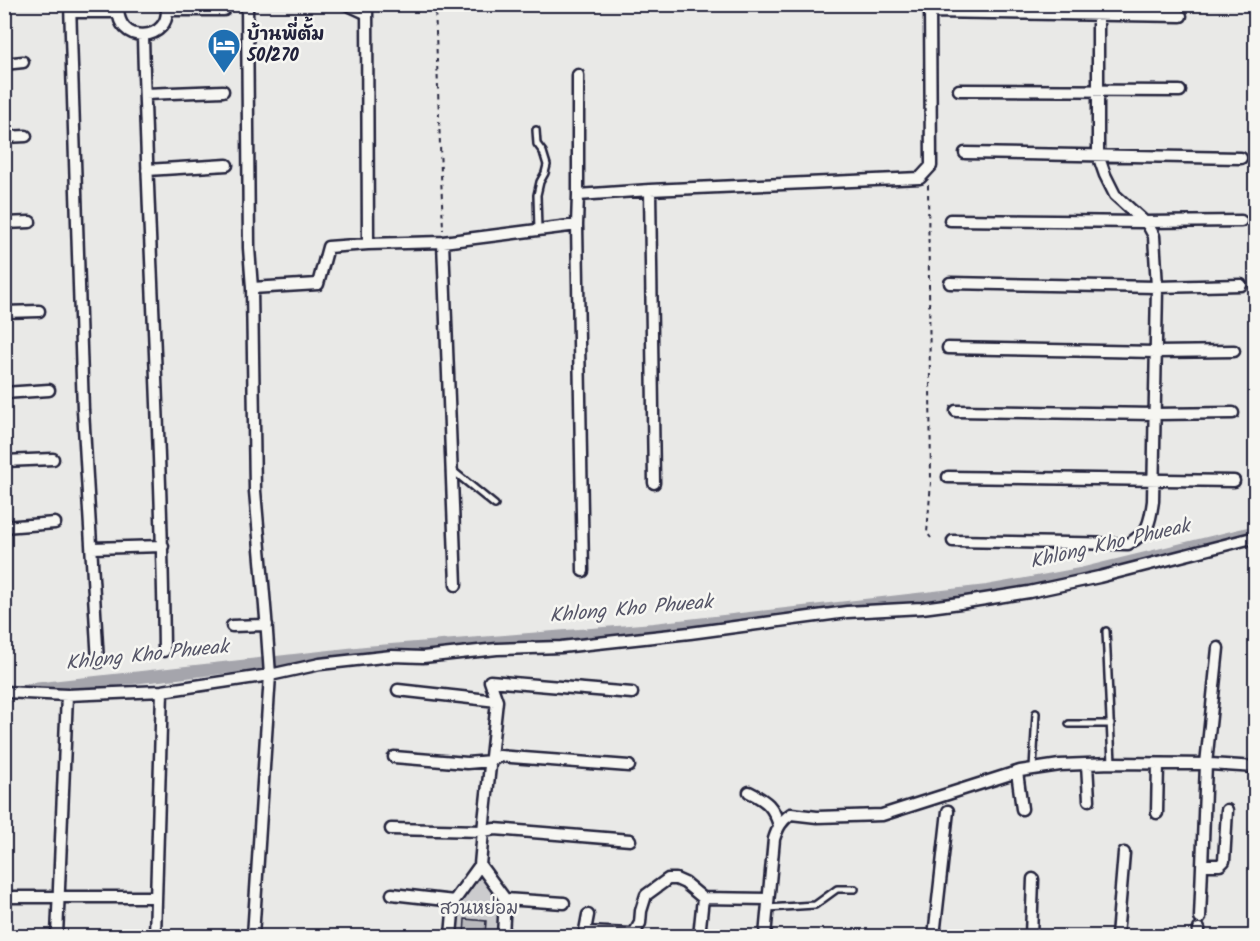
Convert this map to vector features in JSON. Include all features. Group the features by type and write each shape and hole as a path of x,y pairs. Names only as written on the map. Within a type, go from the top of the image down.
{"street":[{"path":"247,4 249,248 252,288 255,492 269,656 253,936"},
{"path":"98,662 84,410 71,8 119,8 120,21 126,29 143,36 153,34 160,28 165,20 166,8 224,10"},
{"path":"578,195 920,178 931,166 930,8 1097,10 1181,16"},
{"path":"367,10 368,244"},
{"path":"953,541 1128,544 1137,539 1150,523 1153,501 1157,286 1154,236 1148,225 1115,195 1104,175 1098,155 1097,10"},
{"path":"143,36 163,546 164,651"},
{"path":"4,64 23,62"},
{"path":"578,75 577,225 583,571"},
{"path":"959,90 1180,91"},
{"path":"145,94 224,91"},
{"path":"4,137 26,136"},
{"path":"965,153 1241,158"},
{"path":"147,170 227,165"},
{"path":"650,190 654,483"},
{"path":"950,220 1241,221"},
{"path":"4,223 30,222"},
{"path":"252,288 318,284 328,247 443,242 577,225"},
{"path":"443,242 456,585"},
{"path":"950,283 1241,285"},
{"path":"4,312 39,311"},
{"path":"948,348 1156,352 1234,351"},
{"path":"4,393 49,390"},
{"path":"956,411 1233,413"},
{"path":"4,461 53,459"},
{"path":"948,477 1234,480"},
{"path":"4,527 55,523"},
{"path":"4,692 67,695 162,691 320,664 392,656 423,657 497,649 561,647 690,633 825,614 922,608 1029,592 1256,537"},
{"path":"92,548 163,546"},
{"path":"232,626 267,625"},
{"path":"1199,928 1206,764 1218,648"},
{"path":"451,936 454,901 480,865 497,701 490,681 632,693"},
{"path":"398,690 497,701"},
{"path":"155,936 162,691"},
{"path":"57,936 67,695"},
{"path":"394,758 467,763 491,761 499,756 629,766"},
{"path":"765,936 774,839 782,820 791,814 817,817 882,815 1017,772 1060,765 1113,763 1256,767"},
{"path":"1087,764 1089,800"},
{"path":"1157,813 1158,764"},
{"path":"1017,772 1022,809"},
{"path":"749,792 770,805 779,825"},
{"path":"1203,865 1220,865 1224,861 1227,810"},
{"path":"934,936 948,811"},
{"path":"391,829 495,830 630,840"},
{"path":"1117,936 1124,852"},
{"path":"480,865 505,899 503,936"},
{"path":"588,915 584,934 630,934 635,932 640,923 646,895 668,879 676,879 685,883 704,898 768,904"},
{"path":"1031,936 1033,879"},
{"path":"392,894 454,901"},
{"path":"4,897 156,897"},
{"path":"699,936 704,898"},
{"path":"505,899 564,903"}],"lane":[{"path":"340,4 367,10"},
{"path":"536,130 537,144 543,152 547,165 537,195 538,230"},
{"path":"452,469 495,505"},
{"path":"1106,631 1113,763"},
{"path":"1033,769 1036,713"},
{"path":"1069,724 1111,724"},
{"path":"768,904 815,905 837,890 855,889"}],"path":[{"path":"435,4 443,242"},
{"path":"928,170 931,482 927,533 931,538"}],"green space":[{"name":"สวนหย่อม","path":"480,865 505,899 503,936 451,936 454,901"}],"building":[{"path":"465,919 486,921 485,936 464,936"}],"waterway":[{"name":"Khlong Kho Phueak","path":"24,690 366,652 654,629 987,591 1080,574 1256,531"}],"place":[{"name":"บ้านพี่ตั้ม 50/270","path":"224,74"}]}
